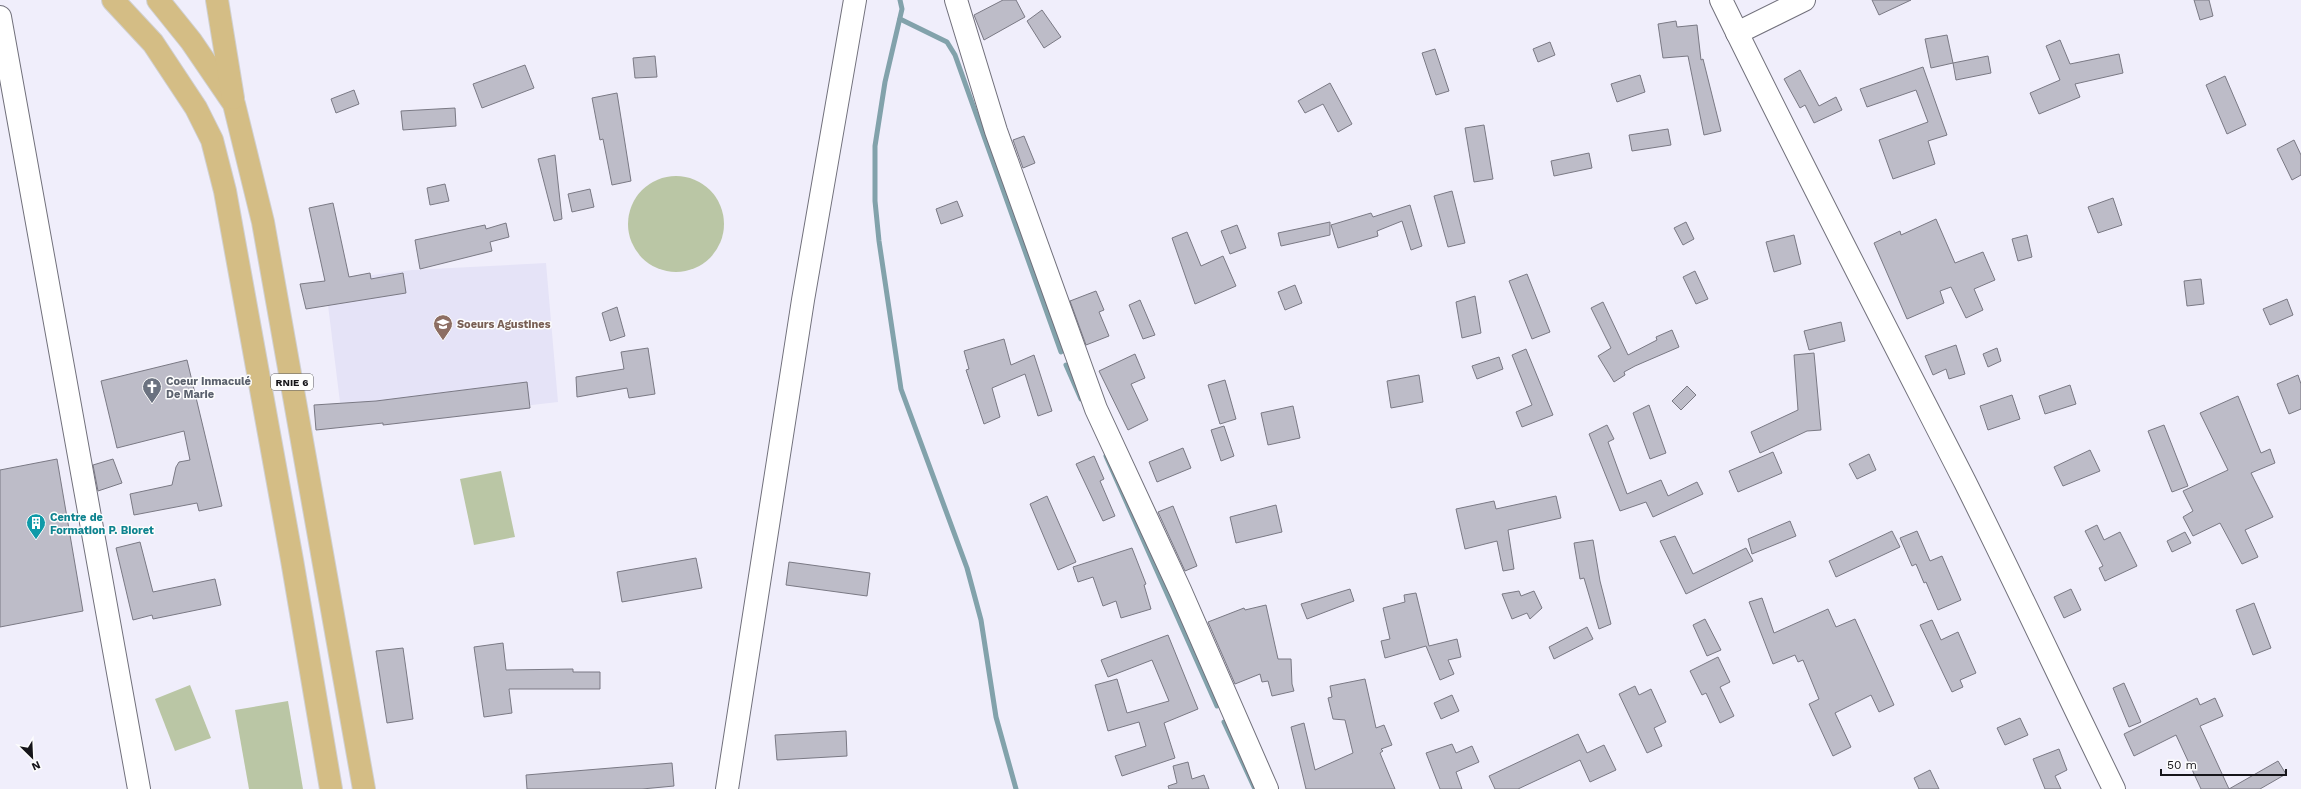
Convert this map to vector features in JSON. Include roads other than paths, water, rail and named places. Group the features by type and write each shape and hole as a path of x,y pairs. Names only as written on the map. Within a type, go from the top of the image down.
{"main road":[{"name":"RNIE 6","path":"113,0 153,43 196,108 212,140 226,199 292,560 331,789"},
{"name":"RNIE 6","path":"158,0 191,41 234,104 263,222 364,789"},
{"path":"217,0 234,104"}],"street":[{"path":"727,789 803,300 855,0"},
{"path":"956,0 996,131 1096,409 1180,590 1267,789"},
{"path":"1721,0 1787,136 1843,241 1965,484 2114,789"},
{"path":"1737,33 1804,0"},
{"path":"0,17 139,789"}],"waterway":[{"path":"900,0 902,9 885,82 875,146 875,201 879,241 901,389 967,568 981,620 996,717 1016,789"},
{"path":"900,19 947,42 955,55 1061,352"},
{"path":"1066,365 1081,399"},
{"path":"1106,456 1217,706"},
{"path":"1224,722 1255,789"}],"place":[{"name":"Soeurs Agustines","path":"443,341"},
{"name":"Coeur Inmaculé De Marie","path":"152,404"},
{"name":"Centre de Formation P. Bioret","path":"36,540"}]}
